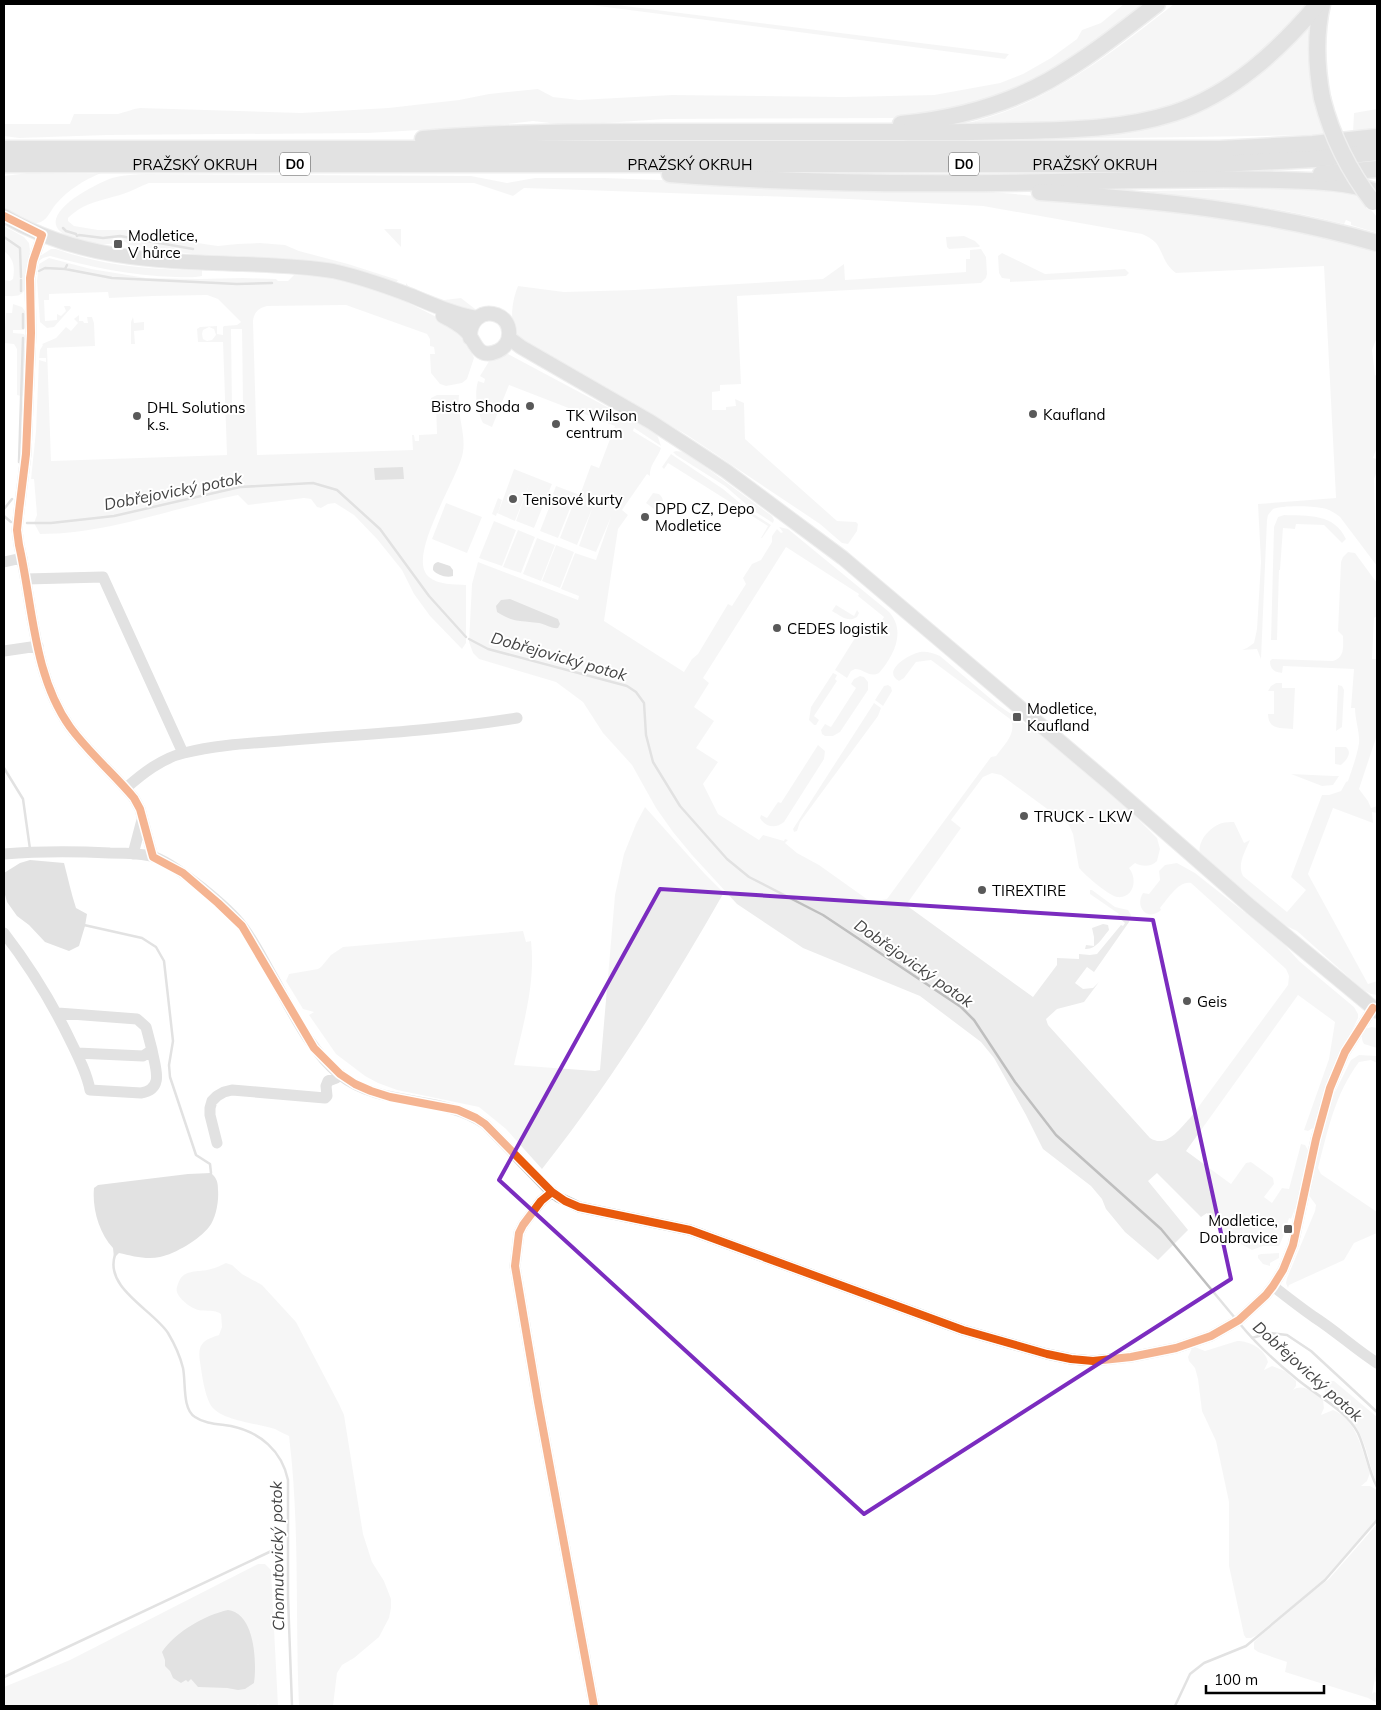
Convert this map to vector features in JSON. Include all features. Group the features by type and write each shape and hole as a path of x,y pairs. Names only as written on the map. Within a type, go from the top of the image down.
{"highway":[{"path":"817,132 933,120 951,117 1001,102 1047,81 1075,64 1157,4"},
{"path":"338,149 468,135 608,132 1040,131 1108,127 1174,113 1224,90 1284,42 1318,4"},
{"path":"1322,4 1317,34 1317,58 1322,98 1331,130 1345,160 1377,206"},
{"name":"PRAŽSKÝ OKRUH","path":"4,149 1220,149 1313,144 1377,137"},
{"name":"PRAŽSKÝ OKRUH","path":"4,164 1220,164 1315,159 1377,152"},
{"name":"D0","path":"551,164 744,180 901,182"},
{"path":"1251,179 1339,173 1377,168"},
{"path":"901,182 1251,179 1328,182 1377,192"},
{"path":"901,182 1118,198 1228,210 1331,230 1377,242"}],"main road":[{"path":"4,216 42,235 85,249 131,258 320,269 358,277 399,291 460,316 476,318 488,313 500,316 508,325 506,343 493,353 484,352 476,348 466,330 399,291"},
{"path":"470,338 470,331 476,318"},
{"path":"506,343 521,347 651,422 726,471 843,558 1245,902 1375,1010"}],"street":[{"path":"42,235 32,262 30,278 31,333 26,454 17,530 38,646 48,685 66,721 84,745 134,798 140,809 153,857"},
{"path":"4,562 22,558"},
{"path":"26,579 104,577 183,753"},
{"path":"4,650 38,646"},
{"path":"126,788 158,764 183,753 235,745 473,725 517,718"},
{"path":"133,854 142,820"},
{"path":"4,854 81,852 133,854 153,857 183,873 218,902 242,926 314,1048 340,1074 355,1084 371,1091 390,1097 458,1110 476,1118 485,1124 552,1192 565,1201 579,1207 690,1230 963,1330 1071,1359 1093,1361 1130,1357 1176,1348 1211,1336 1236,1322 1266,1295 1285,1265 1293,1245 1324,1110 1338,1065 1358,1031 1375,1010"},
{"path":"4,933 28,965 58,1013 77,1053 89,1082 90,1090 141,1093 148,1092 154,1088 157,1082 157,1074 152,1050 146,1027 136,1019 58,1013"},
{"path":"77,1053 143,1056 152,1050"},
{"path":"217,1143 210,1108 212,1101 217,1096 232,1090 325,1098 327,1096 326,1086 328,1081 340,1074"},
{"path":"552,1192 541,1201 523,1225 519,1233 515,1266 594,1706"},
{"path":"1273,1286 1362,1354 1377,1363"}],"highlighted area":[{"path":"660,889 1153,920 1231,1279 864,1514 499,1180"}],"shaded area":[{"path":"583,4 609,4 1009,54 1005,59"},
{"path":"1124,4 1152,4 1094,47 1008,96 903,118 665,119 589,124 558,124 533,121 490,126 368,133 108,135 19,138 4,136 4,124 70,124 74,114 118,114 140,108 301,113 388,108 538,89 553,97 579,100 672,95 843,97 934,95 1000,83 1023,74 1051,58 1077,39 1082,30 1101,23"},
{"path":"1174,4 1309,4 1249,66 1178,106 1110,122 965,127 965,124 1012,109 1061,85 1100,60"},
{"path":"1314,19 1318,114 1325,135 1005,140 1005,137 1178,117"},
{"path":"1377,109 1377,128 1353,132 1354,113"},
{"path":"28,173 101,173 82,182 71,190 56,204 46,218 40,222 33,223 4,209 4,176"},
{"path":"147,174 471,176 507,183 535,178 605,178 992,192 1257,221 1377,249 1377,337 1372,350 1375,375 1377,376 1377,447 1373,458 1377,459 1377,471 1374,479 1377,566 1340,517 1332,511 1304,506 1273,509 1268,515 1267,520 1261,659 1257,649 1242,650 1254,643 1257,629 1261,562 1258,504 1336,498 1324,266 1176,273 1166,262 1156,243 1142,234 983,206 848,199 524,188 513,196 474,183 149,183 123,194 94,202 81,208 68,218 68,221 74,226 98,230 134,230 177,240 218,246 260,243 285,245 299,251 398,280 396,283 129,245 124,241 108,244 95,243 79,240 64,234 56,225 56,218 61,210 77,196 112,178"},
{"path":"1298,188 1356,192 1377,217 1377,233 1351,225 1351,222 1346,220 1344,224 1246,204 1147,193 1147,191"},
{"path":"4,226 24,237 29,243 26,287 17,296 4,296 4,280 10,281 13,279 14,271 12,260 4,251"},
{"path":"384,229 401,229 401,247"},
{"path":"964,236 975,241 980,246 949,249 947,247 946,237"},
{"path":"51,249 128,266 202,270 202,276 175,277 127,273 50,256 39,261 40,256"},
{"path":"981,249 986,257 987,274 981,283 737,296 741,384 720,385 720,391 712,392 712,410 726,410 726,407 736,406 735,399 744,403 745,439 837,521 856,522 858,524 857,531 848,544 842,543 820,524 687,435 514,336 512,311 518,286 564,292 634,290 823,279 844,264 845,280 966,272 966,259 970,259 970,250"},
{"path":"1002,253 1045,274 1125,269 1129,273 1126,276 1010,282 1010,279 1002,278 999,273 998,256"},
{"path":"49,258 91,269 146,278 243,278 288,281 294,275 333,277 361,284 403,300 462,330 474,358 467,379 462,383 446,386 440,384 431,373 430,354 435,354 434,347 430,346 430,339 427,334 346,305 267,306 257,311 253,321 257,455 413,450 412,435 414,435 415,441 419,441 419,435 437,434 436,405 430,405 431,398 437,395 459,395 463,452 428,536 423,567 433,580 447,584 466,585 466,643 462,649 430,616 414,594 402,570 377,539 354,515 335,503 321,508 317,507 311,499 304,498 248,505 238,495 90,530 40,534 34,523 37,515 34,479 31,479 36,431 39,360 46,362 46,358 39,358 42,344 56,338 66,327 71,331 78,323 74,319 79,315 79,321 84,323 88,323 87,317 92,317 95,346 47,348 51,461 227,455 223,342 198,342 197,329 200,327 217,326 217,334 223,335 224,326 237,325 241,322 218,299 207,295 109,298 108,292 49,294 49,300 44,300 45,321 57,320 57,314 61,316 66,311 64,306 70,306 71,308 54,327 47,328 40,322 37,281 39,264","holes":["209,327 214,329 216,335 212,340 207,341 203,339 202,334 203,330","231,329 242,329 243,405 232,405"]},
{"path":"406,283 409,287 444,300 461,298 479,312 475,314 406,288"},
{"path":"13,304 22,307 25,311 24,330 13,330 13,333 24,334 25,336 25,397 17,395 17,349 14,344 4,343 6,313 12,313"},
{"path":"133,317 134,323 144,322 144,330 134,331 135,344 131,344 131,322"},
{"path":"502,353 508,354 654,432 658,437 661,446 634,428 633,431 661,448 652,465 650,476 647,474 622,510 628,515 618,529 604,621 684,672 692,659 698,654 728,604 732,606 746,584 743,578 752,564 761,560 772,542 772,536 777,529 781,533 783,532 779,527 788,529 888,611 894,618 897,626 896,643 889,659 879,673 869,674 855,669 851,671 847,678 835,670 860,630 866,625 873,623 878,627 884,617 858,596 859,594 786,547 703,678 709,683 694,707 714,721 696,748 718,762 703,784 718,814 759,840 763,835 784,841 785,839 788,840 785,843 797,853 819,865 871,902 887,899 991,757 996,756 1006,743 1012,729 1010,719 931,660 916,662 904,678 899,681 894,677 895,668 904,659 915,653 932,653 940,656 998,705 1062,749 1114,795 1157,838 1160,849 1157,861 1146,866 1135,863 1129,868 1132,872 1134,883 1131,892 1123,897 1113,896 1097,885 1079,868 1073,834 1069,825 1001,775 992,773 983,777 951,820 961,828 906,905 1033,997 1057,965 1057,958 1079,959 1079,954 1097,954 1121,925 1123,926 1125,923 1117,916 1119,914 1090,894 1090,890 1115,907 1128,910 1131,915 1129,922 1094,972 1087,967 1075,983 1083,989 1093,988 1099,982 1084,1002 1057,1009 1046,1019 1048,1025 1150,1138 1156,1141 1168,1139 1191,1117 1288,985 1289,976 1286,969 1191,883 1186,883 1178,888 1160,908 1161,910 1156,913 1147,914 1141,908 1141,898 1143,893 1149,894 1160,880 1159,871 1165,865 1177,863 1195,873 1282,942 1299,961 1354,1007 1358,1018 1336,1064 1313,1128 1308,1131 1304,1130 1329,1059 1335,1022 1298,995 1186,1151 1231,1184 1246,1163 1251,1162 1273,1178 1274,1184 1264,1197 1272,1203 1282,1188 1289,1189 1301,1144 1305,1145 1308,1150 1298,1201 1291,1219 1289,1218 1287,1225 1285,1224 1284,1229 1286,1230 1279,1246 1263,1246 1252,1250 1230,1238 1207,1213 1201,1217 1157,1173 1148,1181 1188,1230 1158,1260 1125,1232 1106,1209 1102,1199 1091,1186 1043,1149 994,1058 981,1042 920,996 803,948 737,904 673,832 656,808 632,765 603,733 583,702 556,682 479,659 473,653 469,642 472,584 478,562 578,600 579,596 561,589 575,553 596,560 611,517 596,552 579,546 592,509 577,545 560,538 573,501 558,538 540,531 556,486 580,495 591,465 599,468 615,426 509,385 492,427 483,423 477,402 476,391 478,381 484,383 485,379 480,376 491,358"},
{"path":"673,452 685,452 772,516 773,523 754,511 725,486 676,455"},
{"path":"671,454 723,489 752,513 771,525 762,538 768,526 668,463 664,469 662,467"},
{"path":"403,467 404,479 375,480 374,468"},
{"path":"514,469 552,484 534,528 516,521 529,485 515,521 497,513 496,516 492,514 498,498 502,500 498,513"},
{"path":"653,493 659,494 662,498 663,503 658,512 646,503"},
{"path":"446,503 482,517 467,553 432,539"},
{"path":"1284,515 1311,516 1327,520 1335,524 1346,539 1342,543 1324,525 1296,524 1295,529 1283,528 1279,570 1277,640 1271,640 1274,527 1278,517"},
{"path":"494,521 516,530 502,566 479,558"},
{"path":"518,530 535,537 521,573 503,567"},
{"path":"537,538 555,545 541,581 523,574"},
{"path":"556,545 574,552 560,588 542,581"},
{"path":"1348,552 1355,553 1377,583 1377,616 1374,618 1372,659 1377,659 1376,738 1359,789 1371,808 1377,806 1377,813 1372,812 1373,823 1333,808 1308,874 1368,984 1377,981 1377,995 1362,989 1297,931 1280,923 1200,854 1200,844 1205,835 1217,825 1234,822 1244,843 1250,840 1241,862 1243,876 1287,912 1306,890 1291,877 1322,795 1341,791 1348,781 1358,748 1359,735 1355,708 1351,708 1354,669 1283,666 1282,673 1273,670 1270,661 1272,659 1333,661 1340,657 1343,644 1343,636 1338,631 1341,562"},
{"path":"438,562 450,566 453,570 453,576 439,575 435,572 433,570 434,566"},
{"path":"510,599 558,619 560,624 558,628 539,623 513,620 497,612 496,606 501,600"},
{"path":"836,605 854,616 857,610 859,613 854,619 844,618 832,611"},
{"path":"833,673 837,675 835,679 837,681 814,716 819,720 814,725 809,720 811,707"},
{"path":"860,676 864,677 868,682 868,690 840,732 833,736 825,736 821,730 825,724 831,727 856,688 851,684 854,679"},
{"path":"1276,683 1282,683 1282,688 1295,688 1293,729 1276,727 1270,723 1268,714 1274,714 1274,691 1268,691"},
{"path":"888,685 892,691 883,706 875,700 884,686"},
{"path":"1338,685 1342,686 1344,690 1342,727 1336,731"},
{"path":"874,703 881,708 878,716 800,822 797,831 794,832 793,829"},
{"path":"818,745 825,751 824,759 784,822 778,826 771,826 762,821 761,815 767,818 778,802 781,803"},
{"path":"1335,747 1346,747 1349,752 1347,759 1341,765 1335,764"},
{"path":"1291,774 1339,776 1333,785 1322,786"},
{"path":"645,807 723,894 638,1035 542,1169 506,1129 479,1107 397,1090 365,1076 336,1054 309,1015 314,1012 303,1009 286,981 289,974 318,969 331,955 343,947 523,931 526,942 531,941 532,972 528,1004 514,1065 600,1070 615,895 624,854"},
{"path":"30,860 64,863 76,908 87,914 79,946 69,951 45,942 29,925 17,916 7,902 4,891 4,873 20,863"},
{"path":"1103,924 1108,925 1109,930 1096,946 1085,949 1086,945 1094,946 1092,928"},
{"path":"1372,1027 1377,1028 1377,1048 1364,1044 1363,1041 1362,1035 1364,1031"},
{"path":"1359,1055 1377,1056 1377,1063 1371,1060 1359,1062 1351,1074 1333,1113 1318,1168 1321,1174 1377,1212 1377,1233 1354,1243 1344,1260 1289,1285 1288,1288 1287,1278 1315,1211 1316,1205 1310,1197 1310,1189 1314,1166 1334,1094 1351,1060"},
{"path":"211,1173 217,1183 217,1204 215,1214 205,1232 180,1249 160,1257 145,1258 119,1253 114,1258 113,1248 100,1228 95,1212 94,1188 98,1185"},
{"path":"1279,1253 1279,1258 1270,1263 1270,1266 1263,1264 1258,1258 1258,1255 1261,1254"},
{"path":"226,1263 262,1285 296,1322 339,1404 344,1415 363,1534 372,1562 384,1581 391,1599 389,1618 379,1637 354,1658 342,1665 337,1673 333,1706 299,1706 295,1504 289,1436 275,1429 230,1418 215,1410 210,1404 203,1383 199,1351 205,1341 219,1335 222,1327 221,1314 193,1308 182,1300 177,1292 178,1284 183,1275 213,1269"},
{"path":"1237,1341 1252,1344 1264,1353 1268,1362 1264,1370 1272,1366 1285,1371 1296,1381 1296,1386 1293,1390 1305,1388 1323,1400 1324,1408 1321,1415 1333,1410 1341,1414 1348,1421 1358,1437 1370,1473 1367,1481 1361,1486 1370,1486 1377,1490 1377,1522 1326,1578 1251,1638 1246,1638 1244,1635 1229,1566 1229,1502 1216,1441 1202,1411 1198,1379 1195,1368 1188,1357 1192,1348 1195,1347 1205,1351"},
{"path":"1330,1381 1334,1381 1377,1417 1377,1484 1358,1430 1326,1396 1325,1385"},
{"path":"1377,1524 1377,1667 1372,1694 1374,1692 1377,1693 1377,1703 1368,1698 1285,1672 1287,1662 1258,1652 1254,1649 1254,1642 1279,1617 1329,1579"},
{"path":"258,1564 265,1564 271,1570 278,1706 260,1706 258,1704 255,1706 4,1706 4,1687 70,1660"},
{"path":"228,1610 237,1613 249,1629 254,1652 254,1683 245,1689 238,1690 198,1687 191,1679 188,1682 186,1680 181,1683 173,1678 165,1666 162,1652 191,1625 219,1612"}],"waterway":[{"path":"63,228 77,236 103,238 120,236 193,249"},
{"path":"4,237 20,248 21,277"},
{"path":"39,271 45,268 65,269 67,265"},
{"path":"65,269 112,278 237,284 272,283"},
{"path":"21,280 21,291"},
{"path":"23,314 23,328"},
{"path":"19,462 23,338"},
{"name":"Dobřejovický potok","path":"27,523 51,523 114,516 240,487 313,483 337,490 380,529 429,596 466,637"},
{"path":"4,509 12,499"},
{"name":"Dobřejovický potok","path":"4,516 11,522"},
{"name":"Dobřejovický potok","path":"469,639 488,649 627,686 636,692 644,703 646,735 653,762 680,806 727,859 749,877 823,915 961,1007 974,1020 1015,1082 1056,1135 1161,1229 1235,1318"},
{"name":"Chomutovický potok","path":"4,768 23,799 30,849"},
{"name":"Chomutovický potok","path":"84,925 142,938 156,947 164,961 173,1041 169,1065 170,1077 196,1155 210,1164 211,1173 209,1176"},
{"name":"Chomutovický potok","path":"115,1255 114,1267 117,1278 123,1288 161,1324 175,1345 183,1368 186,1402 191,1413 203,1421 242,1429 260,1438 275,1452 285,1470 288,1480 288,1597 292,1706"},
{"name":"Dobřejovický potok","path":"1240,1324 1275,1360 1339,1411 1353,1425 1361,1440 1377,1487"},
{"path":"1252,1338 1269,1333 1287,1335 1311,1351 1377,1412"},
{"name":"Dobřejovický potok","path":"1175,1706 1190,1674 1204,1663 1246,1646 1325,1580 1377,1520"},
{"path":"4,1677 280,1547"},
{"path":"1377,1668 1377,1681"}],"cycle path":[{"path":"4,216 42,235 33,261 30,278 31,333 26,454 17,530 36,639 48,685 70,727 85,746 134,798 140,809 153,857 183,873 242,926 314,1048 340,1074 355,1084 390,1097 458,1110 476,1118 485,1124 552,1192 565,1201 579,1207 690,1230 963,1330 1047,1354 1093,1361 1131,1357 1176,1348 1211,1336 1239,1320 1266,1295 1283,1270 1293,1245 1316,1139 1330,1088 1345,1052 1373,1008"},
{"path":"552,1192 541,1201 523,1225 519,1233 515,1266 594,1706"}],"place":[{"name":"Modletice, V hůrce","path":"118,244"},
{"name":"Bistro Shoda","path":"530,406"},
{"name":"Kaufland","path":"1033,414"},
{"name":"DHL Solutions k.s.","path":"137,416"},
{"name":"TK Wilson centrum","path":"556,424"},
{"name":"Tenisové kurty","path":"513,499"},
{"name":"DPD CZ, Depo Modletice","path":"645,517"},
{"name":"CEDES logistik","path":"777,628"},
{"name":"Modletice, Kaufland","path":"1017,717"},
{"name":"TRUCK - LKW","path":"1024,816"},
{"name":"TIREXTIRE","path":"982,890"},
{"name":"Geis","path":"1187,1001"},
{"name":"Modletice, Doubravice","path":"1288,1229"}]}
